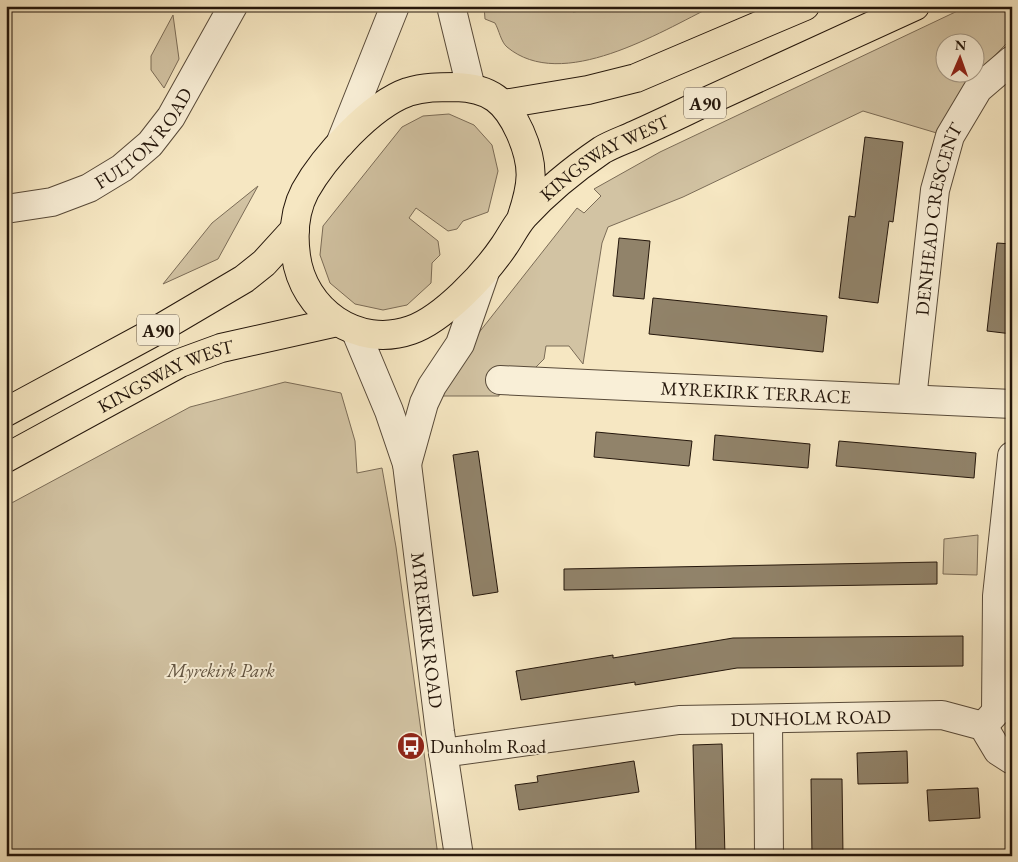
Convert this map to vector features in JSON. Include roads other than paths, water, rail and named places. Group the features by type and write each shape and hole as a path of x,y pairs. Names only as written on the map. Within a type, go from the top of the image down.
{"highway":[{"name":"A90","path":"504,104 588,90 636,78 805,6"},
{"name":"KINGSWAY WEST","path":"6,458 180,364 221,348 347,326 388,334 412,330 435,318 485,272 521,219 555,184 605,148 915,6"},
{"name":"KINGSWAY WEST","path":"347,326 318,305 307,291 296,255 295,229 298,211 305,192 340,144 358,125 381,107 405,93 432,87 471,88 491,95 504,104 518,127 529,153 532,178 528,199 521,219"},
{"name":"KINGSWAY WEST","path":"6,412 154,332 244,279 264,263 295,229"}],"street":[{"name":"FULTON ROAD","path":"6,208 52,202 89,188 122,168 150,144 171,116 233,6"},
{"path":"340,144 395,6"},
{"path":"451,6 471,88"},
{"name":"DENHEAD CRESCENT","path":"912,399 934,190 950,136 978,88 1012,60"},
{"name":"MYREKIRK ROAD","path":"406,464 424,403 432,386 460,344 485,272"},
{"name":"MYREKIRK ROAD","path":"347,326 389,411 406,464 443,753 459,856"},
{"name":"MYREKIRK TERRACE","path":"500,380 1012,404"},
{"path":"1012,456 997,596 996,712 983,726 998,752 1012,760"},
{"name":"DUNHOLM ROAD","path":"443,753 679,720 942,715 983,726"},
{"path":"768,719 769,856"}],"place":[{"name":"Dunholm Road","path":"411,746"}],"park label":[{"name":"Myrekirk Park","path":"221,670"}]}
